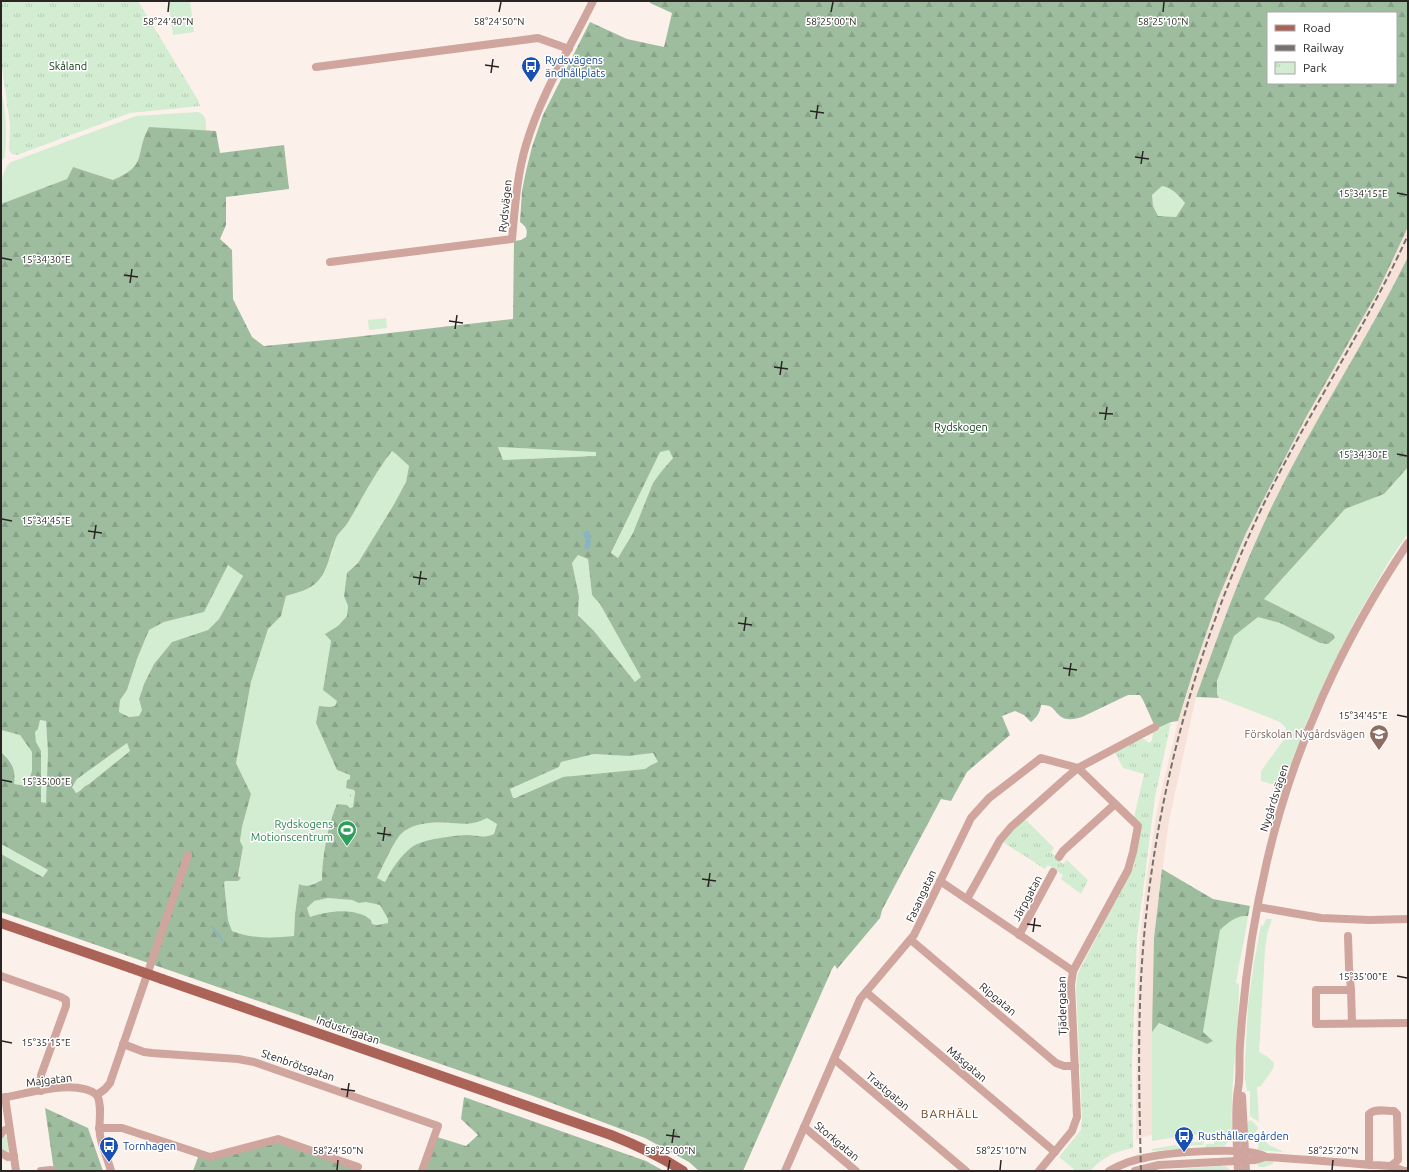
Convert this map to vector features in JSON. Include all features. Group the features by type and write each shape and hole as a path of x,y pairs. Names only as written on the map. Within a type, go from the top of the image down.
{"main road":[{"name":"Industrigatan","path":"1,923 604,1132 663,1158 683,1171"}],"street":[{"name":"Rydsvägen","path":"330,262 512,238 517,189 526,146 538,112 568,49 594,1"},
{"path":"316,67 538,38 568,49"},
{"name":"Nygårdsvägen","path":"1246,1171 1242,1161 1241,1151 1242,1097 1239,1083 1240,1047 1246,982 1258,907 1267,861 1278,818 1315,715 1337,665 1393,566 1408,544"},
{"path":"967,899 1000,840 1011,827 1078,768 1155,727"},
{"name":"Fasangatan","path":"785,1171 860,999 911,940 968,822 978,808 1041,758 1078,768"},
{"name":"Tjädergatan","path":"1039,1171 1072,1131 1076,1121 1071,985 1072,971 1128,870 1138,826 1078,768"},
{"path":"1060,857 1064,851 1115,804"},
{"path":"111,1171 103,1148 99,1128 100,1104 97,1095 106,1089 110,1083 188,855"},
{"name":"Järpgatan","path":"1019,935 1053,872"},
{"name":"Järpgatan","path":"940,881 1072,971"},
{"path":"1258,907 1321,918 1370,920 1408,919"},
{"path":"1348,936 1352,1023"},
{"name":"Ripgatan","path":"911,940 1056,1063 1064,1066 1075,1066"},
{"path":"1,976 66,1000 66,1006 41,1075 41,1091"},
{"path":"1351,990 1316,990 1316,1024 1408,1023"},
{"name":"Måsgatan","path":"866,992 1055,1152"},
{"name":"Stenbrötsgatan","path":"123,1044 152,1053 238,1059 254,1062 438,1126 422,1171"},
{"name":"Trastgatan","path":"834,1059 966,1171"},
{"name":"Majgatan","path":"3,1098 74,1087 90,1090 97,1095"},
{"path":"3,1098 10,1128 16,1171"},
{"path":"1369,1165 1369,1114 1378,1111 1394,1111 1397,1114 1398,1160 1391,1166"},
{"name":"Storkgatan","path":"804,1127 856,1171"},
{"path":"1,1134 3,1131 10,1128"},
{"path":"99,1128 122,1128 210,1157 278,1139 358,1167"},
{"path":"1109,1171 1132,1161 1156,1155 1241,1151 1259,1153 1266,1156 1369,1165 1379,1168 1391,1166 1408,1171"},
{"path":"1,1153 8,1157 14,1156"},
{"path":"1135,1171 1159,1165 1242,1161 1261,1159 1266,1156"},
{"name":"Nygårdsvägen","path":"1238,1171 1242,1161"},
{"path":"41,1171 51,1170"}],"shaded area":[{"path":"1408,227 1408,257 1367,335 1297,458 1272,506 1249,556 1196,697 1169,821 1154,938 1152,1135 1136,1139 1137,1003 1140,938 1147,875 1157,811 1178,721 1218,599 1246,533 1305,419 1377,293"}],"green space":[{"name":"Skåland","path":"1,1 138,1 198,100 200,106 130,113 17,155 12,154 9,150 10,125 1,60"},
{"path":"168,1 190,1 194,32 173,35"},
{"name":"Rydskogen","path":"650,1 1408,1 1408,227 1377,293 1305,419 1246,533 1218,599 1178,721 1171,722 1156,729 1140,695 1128,695 1082,717 1074,719 1062,718 1051,707 1045,705 1041,705 1038,715 1031,722 1024,715 1015,711 1002,716 1010,735 967,772 951,801 941,799 882,910 880,918 837,969 835,965 832,969 743,1171 699,1171 689,1162 645,1138 533,1096 1,912 1,854 43,877 48,870 1,844 1,752 8,759 14,770 14,784 27,786 32,771 32,752 20,735 1,730 1,204 67,179 73,167 113,180 124,175 136,164 149,127 216,131 220,153 284,145 289,189 226,197 226,225 220,239 232,250 233,299 252,337 264,346 513,319 514,241 521,240 526,237 527,232 524,225 520,222 522,191 532,147 543,115 590,22 627,39 664,47 672,13 650,3","holes":["1162,186 1172,190 1185,203 1176,217 1158,216 1153,206 1152,195","498,447 596,452 596,456 503,460","669,450 673,458 653,483 633,533 618,558 611,553 660,452","392,451 409,466 406,482 358,563 347,573 344,596 348,606 347,616 338,626 325,634 331,641 323,690 337,701 335,706 319,706 316,723 337,770 350,775 350,779 347,780 346,788 354,790 355,792 353,807 350,808 347,805 337,804 326,841 322,880 308,886 299,884 294,936 263,937 240,934 232,931 228,920 224,882 238,881 241,878 238,876 243,847 240,841 242,827 251,794 236,763 251,682 268,629 281,616 286,596 310,587 321,578 337,536 347,524","578,555 588,559 592,595 600,604 641,677 635,682 594,631 578,615 579,596 572,563","228,565 243,576 219,619 208,630 172,642 154,664 144,684 139,699 142,710 139,716 129,717 119,712 120,700 127,690 137,659 149,630 164,622 204,612","40,720 46,721 48,753 46,803 41,802 41,751 36,742 35,732 38,729","127,743 130,751 76,793 72,787 77,779","653,753 658,762 645,769 563,777 513,798 510,789 559,767 561,762 594,754 628,756","487,818 497,824 494,834 483,837 466,835 453,836 438,838 417,844 400,859 385,882 377,878 395,842 406,830 418,825 431,823 466,824","328,898 352,900 359,903 366,902 380,905 388,919 388,923 377,925 372,924 371,920 365,916 357,913 341,911 310,917 307,908 314,901"]},
{"path":"1,92 4,106 6,135 4,159 1,160"},
{"path":"198,112 204,117 206,122 206,131 149,127 136,164 124,175 113,180 73,167 67,179 1,204 1,187 3,176 7,166 11,162 136,116"},
{"path":"1162,186 1172,190 1185,203 1176,217 1158,216 1153,206 1152,195"},
{"path":"1408,257 1408,467 1384,494 1345,509 1264,599 1333,634 1335,638 1328,644 1320,643 1280,623 1258,617 1234,636 1217,681 1217,694 1219,698 1196,697 1241,577 1272,506 1305,443 1392,289"},
{"path":"386,318 387,328 369,330 368,320"},
{"path":"498,447 596,452 596,456 503,460"},
{"path":"669,450 673,458 661,472 633,533 619,558 611,554 660,451"},
{"path":"392,451 409,466 406,482 358,563 347,573 344,596 348,606 347,616 338,626 325,634 331,641 323,690 337,701 335,706 330,707 316,723 337,770 350,775 355,792 353,807 350,808 358,863 311,885 304,886 299,884 294,936 263,937 240,934 232,931 228,920 224,882 238,881 243,847 240,841 242,827 251,794 236,763 251,682 268,629 281,616 286,596 301,591 321,577 332,553 336,537 346,526 379,467"},
{"path":"1408,467 1408,533 1388,563 1357,617 1327,677 1308,719 1283,787 1261,781 1261,771 1285,738 1286,728 1280,722 1219,698 1217,694 1217,681 1234,636 1258,616 1280,623 1320,643 1335,638 1333,634 1264,599 1345,509 1384,494"},
{"path":"578,555 588,559 592,595 600,604 642,677 635,682 594,631 578,614 579,596 572,563"},
{"path":"228,565 243,576 219,619 208,630 172,642 154,664 144,684 139,699 142,710 139,716 129,717 119,712 120,700 127,690 137,659 149,630 164,622 204,612"},
{"path":"40,720 46,721 48,753 47,803 41,802 41,751 36,742 35,732 38,729"},
{"path":"1171,722 1155,797 1137,938 1132,1064 1133,1148 1120,1151 1109,1156 1090,1171 1076,1171 1059,1157 1081,1130 1082,1117 1076,985 1078,973 1134,866 1142,825 1134,817 1144,774 1123,768 1114,751 1141,737 1149,743 1152,741 1153,731"},
{"path":"1,730 20,735 32,752 32,771 27,786 13,784 13,766 1,752"},
{"path":"127,742 130,751 76,793 72,787 77,779"},
{"path":"653,753 659,762 645,769 563,777 514,798 510,789 559,767 561,762 594,754 628,756"},
{"path":"338,788 353,791 350,804 336,802"},
{"path":"487,818 497,824 494,834 485,837 468,835 398,861 385,882 377,878 395,842 406,830 424,824 470,824"},
{"path":"1025,819 1054,848 1051,852 1063,864 1067,860 1088,880 1081,894 1061,879 1063,875 1048,865 1045,869 1003,842 1008,835"},
{"path":"1,844 48,870 44,877 1,854"},
{"path":"1162,869 1213,899 1250,906 1248,916 1236,918 1220,930 1203,1032 1213,1041 1207,1044 1159,1023 1152,1032 1154,938"},
{"path":"328,898 352,900 359,903 366,902 380,905 389,919 388,923 377,925 372,924 371,920 365,916 357,913 341,911 310,917 307,908 314,901"},
{"path":"1241,915 1248,916 1236,983 1239,984 1239,1003 1232,1096 1232,1134 1190,1135 1152,1141 1152,1032 1158,1023 1207,1044 1212,1041 1203,1032 1220,930 1230,921"},
{"path":"1266,919 1272,919 1267,934 1265,951 1259,1052 1268,1057 1274,1063 1273,1069 1261,1086 1257,1087 1259,1122 1250,1116 1250,1091 1247,1091 1245,1064 1248,1005 1254,962 1261,925 1263,926"},
{"path":"464,1097 646,1161 664,1171 425,1171 437,1137 466,1146 478,1135 461,1119"},
{"path":"45,1108 88,1128 103,1171 54,1171"},
{"path":"1251,1120 1258,1127 1258,1129 1255,1133 1247,1134 1247,1122"},
{"path":"3,1136 7,1137 8,1152 1,1149 1,1139"},
{"path":"1262,1138 1269,1145 1282,1152 1258,1150 1259,1140"},
{"path":"1204,1141 1203,1145 1181,1146 1181,1144"},
{"path":"1214,1141 1229,1141 1224,1146 1205,1148 1206,1144 1214,1144"},
{"path":"276,1142 355,1169 355,1171 193,1171 198,1157"},
{"path":"1175,1145 1181,1149 1152,1151 1152,1149"},
{"path":"1273,1161 1273,1164 1264,1167 1259,1167 1257,1164 1258,1162"},
{"path":"1220,1166 1227,1167 1231,1171 1151,1171"}],"water":[{"path":"589,531 591,539 588,550 584,548 586,540 583,533"}],"waterway":[{"path":"212,926 222,940"}],"railway":[{"path":"1141,1171 1139,1025 1144,937 1150,882 1169,775 1198,669 1216,617 1258,516 1294,445 1391,271 1408,235"}],"place":[{"name":"Rydsvägens ändhållplats","path":"531,83"},
{"name":"Förskolan Nygårdsvägen","path":"1379,751"},
{"name":"Rydskogens Motionscentrum","path":"347,847"},
{"name":"Rusthållaregården","path":"1184,1153"},
{"name":"Tornhagen","path":"109,1163"}],"district":[{"name":"BARHÄLL","path":"950,1113"}]}
